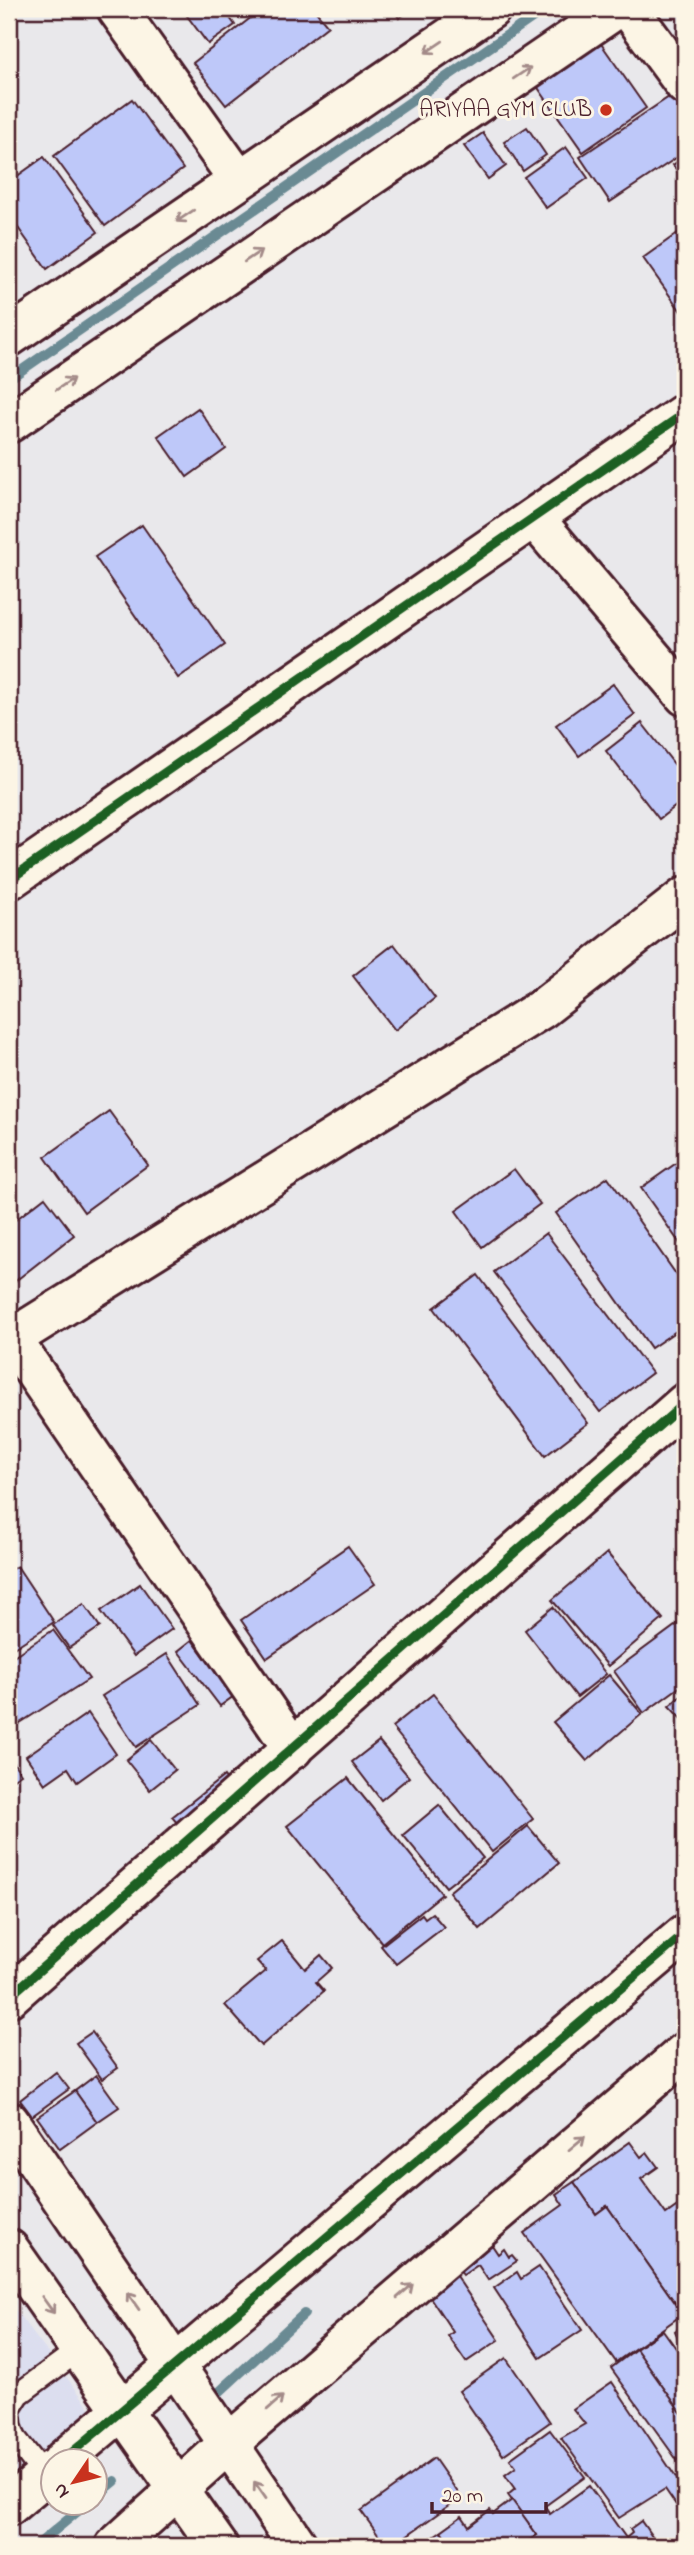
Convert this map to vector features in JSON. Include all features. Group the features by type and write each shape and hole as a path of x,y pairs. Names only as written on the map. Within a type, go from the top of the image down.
{"street":[{"path":"117,9 238,179"},
{"path":"9,337 491,9"},
{"path":"9,423 616,9"},
{"path":"629,9 685,85"},
{"path":"9,880 685,413"},
{"path":"534,518 685,696"},
{"path":"293,1749 10,1337 543,1008 685,897"},
{"path":"9,1997 685,1403"},
{"path":"81,2446 685,1934"},
{"path":"115,2546 228,2444 685,2052"},
{"path":"9,2121 298,2546"},
{"path":"9,2249 218,2546"},
{"path":"9,2506 38,2482"}],"lane":[{"path":"38,2456 15,2438 10,2427 9,2410 19,2394 80,2349"}],"shaded area":[{"path":"9,2302 94,2413 51,2446 38,2446 38,2456 9,2478"}],"building":[{"path":"182,9 237,9 228,15 235,25 208,44"},
{"path":"262,9 314,9 328,26 226,105 193,63"},
{"path":"393,9 412,9 399,18"},
{"path":"590,28 646,108 583,152 527,72"},
{"path":"672,95 685,115 685,152 610,202 580,157"},
{"path":"132,99 183,169 105,226 54,156"},
{"path":"527,127 546,155 523,171 504,142"},
{"path":"483,133 506,166 488,179 464,146"},
{"path":"566,147 588,178 546,208 524,177"},
{"path":"685,156 685,182 673,165"},
{"path":"44,157 98,232 47,269 9,215 9,182"},
{"path":"685,228 685,317 643,258"},
{"path":"198,408 226,449 187,477 158,436"},
{"path":"142,525 225,645 178,678 95,557"},
{"path":"613,684 635,715 579,756 556,725"},
{"path":"642,723 685,778 685,799 659,819 606,751"},
{"path":"394,944 435,998 395,1030 353,976"},
{"path":"109,1111 148,1165 84,1212 45,1157"},
{"path":"685,1157 685,1242 681,1245 641,1188"},
{"path":"514,1169 540,1204 482,1247 456,1211"},
{"path":"608,1177 685,1287 685,1325 651,1348 556,1213"},
{"path":"45,1197 74,1235 9,1286 9,1225"},
{"path":"546,1233 652,1373 600,1412 494,1272"},
{"path":"478,1275 588,1423 545,1456 434,1308"},
{"path":"348,1546 375,1584 267,1658 241,1620"},
{"path":"607,1553 663,1619 608,1666 552,1600"},
{"path":"17,1566 54,1622 9,1651 9,1571"},
{"path":"140,1584 172,1629 134,1656 101,1611"},
{"path":"84,1604 100,1627 69,1648 53,1625"},
{"path":"553,1607 606,1674 577,1697 525,1630"},
{"path":"679,1623 685,1631 685,1683 644,1713 614,1671"},
{"path":"53,1630 89,1679 9,1730 9,1659"},
{"path":"192,1640 234,1696 220,1706 178,1651"},
{"path":"167,1654 200,1705 136,1747 102,1696"},
{"path":"609,1675 642,1714 587,1761 553,1722"},
{"path":"685,1692 685,1723 669,1706"},
{"path":"433,1694 533,1819 492,1852 392,1727"},
{"path":"88,1713 116,1754 77,1782 68,1768 45,1784 26,1756"},
{"path":"151,1740 175,1770 150,1790 126,1760"},
{"path":"379,1741 409,1777 381,1800 352,1762"},
{"path":"9,1756 21,1774 9,1782"},
{"path":"224,1776 244,1801 193,1842 172,1817"},
{"path":"348,1778 442,1894 382,1943 287,1826"},
{"path":"439,1805 483,1858 446,1887 403,1835"},
{"path":"528,1826 559,1863 480,1929 449,1892"},
{"path":"432,1913 444,1927 396,1964 381,1946 422,1914 425,1918"},
{"path":"282,1941 305,1969 321,1955 332,1968 316,1982 324,1991 261,2046 225,2005 266,1971 257,1961"},
{"path":"92,2032 118,2068 102,2079 76,2043"},
{"path":"56,2072 69,2089 32,2116 20,2100"},
{"path":"96,2075 119,2107 97,2122 75,2091"},
{"path":"75,2091 97,2122 60,2149 37,2117"},
{"path":"630,2142 641,2157 647,2152 658,2167 641,2179 666,2214 679,2205 685,2214 683,2314 607,2206 596,2214 574,2182"},
{"path":"574,2182 596,2214 607,2206 683,2314 616,2362 524,2233 563,2205 556,2194"},
{"path":"484,2233 498,2254 504,2249 509,2257 512,2255 517,2261 488,2280 478,2265 463,2275 459,2270 474,2260 464,2245"},
{"path":"442,2255 499,2340 466,2362 448,2336 453,2332 414,2273"},
{"path":"539,2267 582,2330 540,2358 494,2288 517,2272 521,2279"},
{"path":"684,2325 685,2343 680,2343 675,2331"},
{"path":"663,2330 685,2361 685,2418 636,2349"},
{"path":"636,2349 685,2418 685,2455 677,2460 611,2368"},
{"path":"506,2358 550,2422 503,2455 459,2391"},
{"path":"612,2382 685,2491 685,2518 665,2489 619,2518 561,2438 585,2424 573,2409"},
{"path":"550,2430 585,2477 545,2506 550,2514 589,2486 626,2538 632,2533 630,2529 641,2521 655,2541 648,2546 643,2541 635,2546 524,2544 537,2535 508,2495 515,2489 505,2475 516,2467 510,2459"},
{"path":"434,2458 461,2497 392,2546 386,2546 361,2511"},
{"path":"512,2500 537,2535 524,2544 526,2546 452,2546 441,2531 462,2516 469,2526 490,2510 493,2514"},
{"path":"441,2531 452,2546 419,2546"}],"waterway":[{"path":"9,379 545,9"},
{"path":"216,2395 304,2314"},
{"path":"108,2487 115,2481"},
{"path":"36,2546 72,2516"}],"cycle path":[{"path":"9,880 685,413"},
{"path":"9,1997 685,1403"},
{"path":"80,2446 685,1934"}],"place":[{"name":"ARIYAA GYM CLUB","path":"606,110"}]}
